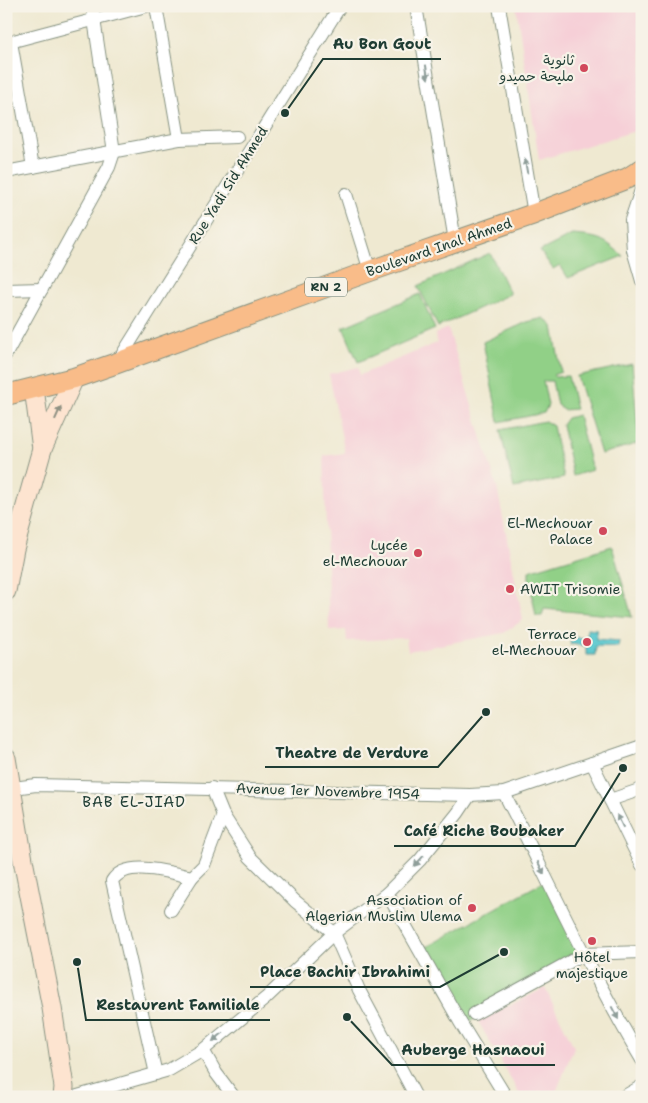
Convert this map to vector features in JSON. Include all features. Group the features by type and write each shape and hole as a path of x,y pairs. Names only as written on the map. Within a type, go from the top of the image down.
{"main road":[{"name":"Boulevard Inal Ahmed","path":"6,395 74,378 117,363 370,271 534,214 628,178 642,169"},
{"path":"6,591 14,549 42,448 74,378"},
{"path":"34,388 42,448"},
{"path":"6,758 9,789 52,1008 64,1087 63,1097"}],"street":[{"path":"6,354 109,167 114,152 92,6"},
{"path":"33,167 9,42 146,6"},
{"path":"156,6 179,139"},
{"name":"Rue Yadi Sid Ahmed","path":"117,363 340,6"},
{"path":"416,6 455,241"},
{"path":"499,6 534,214"},
{"path":"6,172 179,139 237,138"},
{"path":"642,187 631,220 633,250 642,281"},
{"path":"346,194 370,271"},
{"path":"6,290 42,289"},
{"name":"Avenue 1er Novembre 1954","path":"9,789 36,784 470,795 504,793 642,746"},
{"path":"592,763 642,865"},
{"path":"212,788 223,815 250,858 295,901 334,933 360,990 416,1097"},
{"path":"610,800 642,789"},
{"path":"504,793 584,954 642,1060"},
{"path":"74,1097 169,1070 203,1050 266,998 334,933 387,893 420,860 470,795"},
{"path":"171,910 192,877 204,865 223,815"},
{"path":"156,1074 112,881 115,876 131,868 143,868 192,877"},
{"path":"387,893 460,1022 506,1097"},
{"path":"474,1014 584,954 642,952"},
{"path":"203,1050 216,1073 234,1097"},
{"path":"623,1097 642,1086"}],"shaded area":[{"name":"ثانوية مليحة حميدو","path":"516,6 642,6 642,129 539,160"},
{"name":"Lycée el-Mechouar","path":"448,328 497,487 523,620 504,633 408,651 406,638 347,641 346,630 329,631 324,456 345,453 329,374 358,367 360,375 437,343 435,334"},
{"path":"545,988 574,1047 557,1090 544,1097 521,1097 478,1021"}],"green space":[{"path":"572,235 589,237 605,242 623,256 568,278 560,265 553,269 540,251"},
{"path":"490,253 510,294 438,327 418,286"},
{"path":"420,294 435,329 358,362 343,327"},
{"path":"544,318 553,326 561,372 553,375 555,377 568,376 576,409 563,410 557,405 552,381 543,381 548,405 544,413 499,422 483,342 527,322"},
{"path":"632,364 639,443 601,454 577,376"},
{"path":"578,415 592,470 573,476 562,425 567,418"},
{"path":"545,421 553,426 564,478 514,488 500,430"},
{"path":"612,546 632,617 544,609 542,616 536,616 529,571"},
{"path":"543,882 585,958 463,1025 421,950"}],"water":[{"path":"587,629 597,630 596,639 619,641 618,647 596,646 595,655 586,655 586,646 570,644 571,637 587,638"}],"place":[{"name":"ثانوية مليحة حميدو","path":"584,68"},
{"name":"Au Bon Gout","path":"285,113"},
{"name":"El-Mechouar Palace","path":"603,531"},
{"name":"Lycée el-Mechouar","path":"418,553"},
{"name":"AWIT Trisomie","path":"510,589"},
{"name":"Terrace el-Mechouar","path":"587,642"},
{"name":"Theatre de Verdure","path":"486,712"},
{"name":"Café Riche Boubaker","path":"623,768"},
{"name":"Association of Algerian Muslim Ulema","path":"472,908"},
{"name":"Hôtel majestique","path":"592,941"},
{"name":"Place Bachir Ibrahimi","path":"504,952"},
{"name":"Restaurent Familiale","path":"77,962"},
{"name":"Auberge Hasnaoui","path":"347,1017"}],"district":[{"name":"BAB EL-JIAD","path":"134,802"}]}
